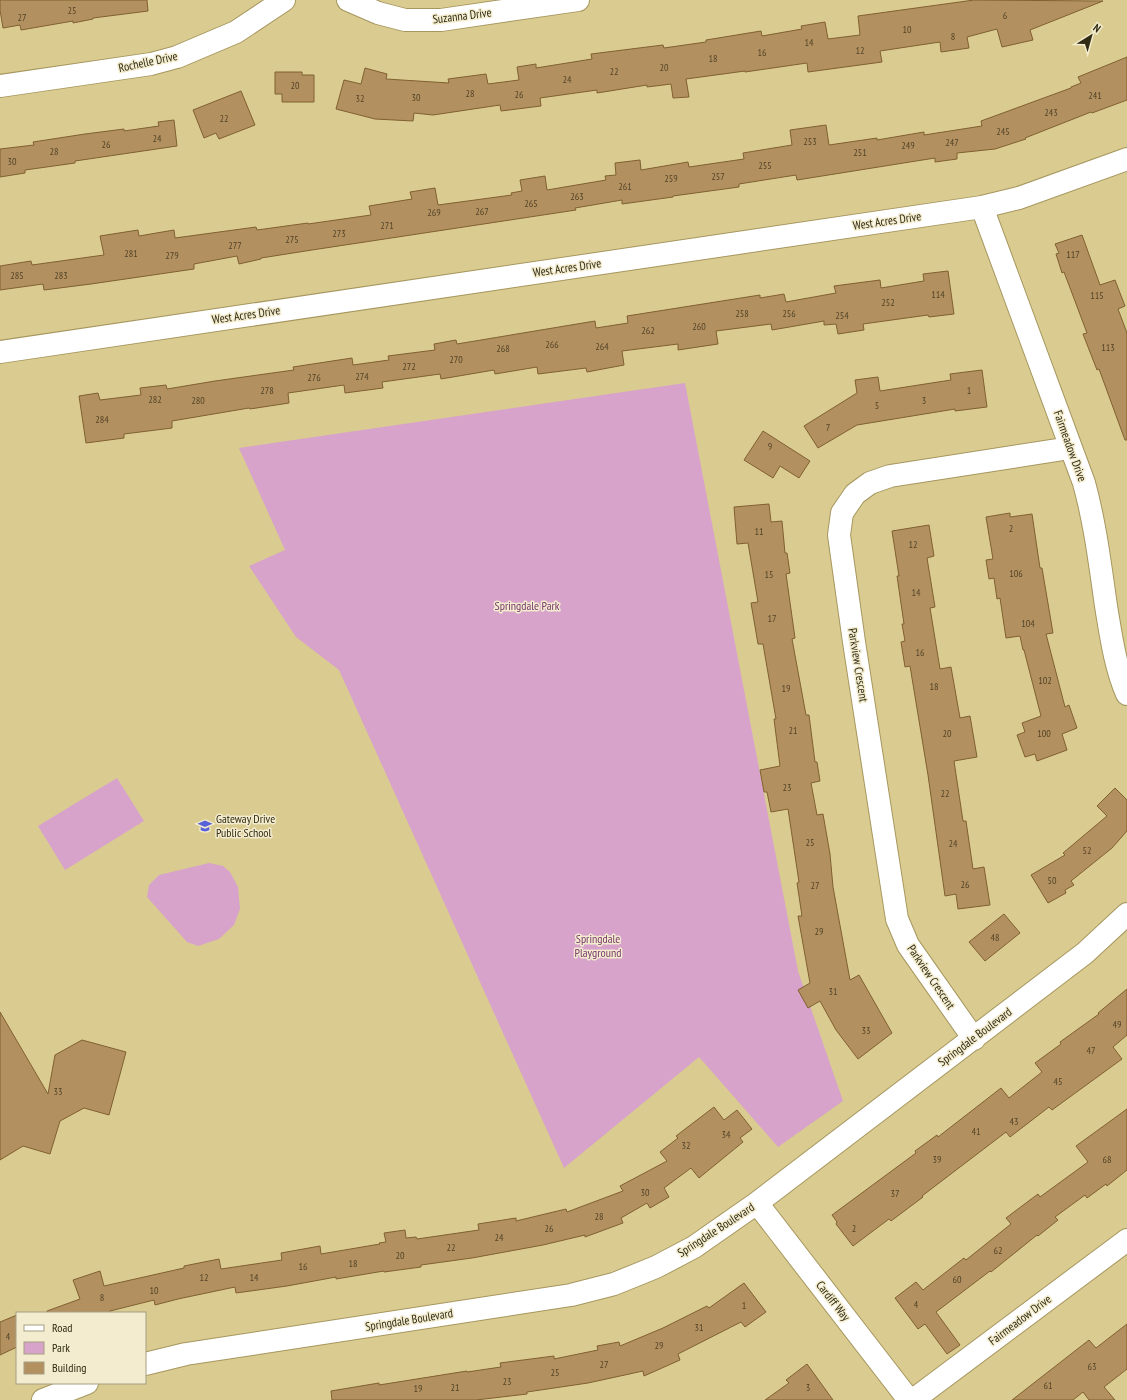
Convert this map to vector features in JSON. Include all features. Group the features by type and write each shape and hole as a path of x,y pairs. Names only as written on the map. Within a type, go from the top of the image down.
{"street":[{"name":"Rochelle Drive","path":"0,86 151,64 177,57 236,32 284,0"},
{"name":"Suzanna Drive","path":"348,0 378,13 405,20 441,20 578,0"},
{"name":"West Acres Drive","path":"0,352 982,207 1019,198 1127,159"},
{"name":"Fairmeadow Drive","path":"982,207 1084,483 1092,513 1112,642 1120,678 1127,694"},
{"name":"Parkview Crescent","path":"974,1039 908,945 897,919 839,535 842,513 855,494 860,490 870,483 890,476 1070,448"},
{"name":"Springdale Boulevard","path":"146,1364 186,1354 571,1295 614,1284 656,1267 694,1247 757,1203 1085,953 1127,914"},
{"name":"Cardiff Way","path":"757,1203 909,1400"},
{"name":"Fairmeadow Drive","path":"913,1400 1127,1240"},
{"path":"42,1400 84,1384"}],"green space":[{"name":"Springdale Park","path":"685,383 798,971 843,1101 778,1147 699,1057 564,1168 339,670 296,637 249,566 285,550 239,448"},
{"path":"117,778 144,821 65,870 38,826"},
{"path":"209,863 223,866 230,872 238,887 240,909 234,925 219,939 198,946 187,942 147,897 149,885 159,875"}],"building":[{"path":"0,0 147,0 148,11 93,18 73,23 73,21 21,30 20,25 3,28"},
{"path":"974,0 1103,1 1030,30 1033,40 1002,47 997,29 967,37 969,48 941,52 940,42 880,51 882,62 808,72 807,63 686,79 689,97 673,98 671,84 647,87 647,85 597,93 597,90 540,98 541,106 501,111 500,105 433,115 414,113 413,121 375,119 336,109 344,80 361,84 365,68 387,74 386,79 449,83 448,79 486,74 488,84 519,80 517,67 536,64 536,68 592,59 591,54 663,45 664,48 706,42 706,40 761,31 762,36 802,29 801,26 825,22 828,39 860,35 858,16"},
{"path":"1127,57 1127,100 1092,113 1091,112 1025,138 1026,139 995,149 957,153 957,159 935,162 935,158 797,180 796,175 739,184 739,187 622,204 622,200 575,208 576,210 261,258 239,264 237,256 194,264 194,269 91,284 44,290 43,284 0,290 0,266 31,261 32,265 104,255 100,236 138,230 139,236 174,230 175,238 256,227 257,230 308,224 371,215 369,206 412,199 410,192 435,188 438,205 512,195 511,193 522,191 520,180 545,176 547,190 606,180 605,176 616,175 615,163 640,160 641,170 688,162 689,167 744,159 743,153 792,145 790,130 826,125 829,145 877,138 877,140 924,132 924,135 982,126 981,121 1071,88 1081,83 1078,77"},
{"path":"275,72 302,72 302,75 314,75 314,102 282,102 282,94 275,94"},
{"path":"241,91 255,125 219,139 216,133 204,138 193,110"},
{"path":"174,120 177,146 75,161 75,163 25,170 25,173 0,177 0,149 34,145 33,142 85,134 124,129 124,131 159,126 158,122"},
{"path":"1082,235 1100,285 1115,280 1125,306 1118,309 1127,333 1127,440 1125,440 1099,369 1097,370 1083,334 1087,333 1064,272 1062,273 1056,254 1059,253 1055,244"},
{"path":"948,271 954,314 929,317 928,315 863,324 864,330 838,334 836,324 824,325 824,321 772,330 771,324 716,331 718,344 678,350 678,344 622,351 624,365 587,372 586,368 538,374 537,367 495,374 494,370 441,379 440,374 382,382 383,388 345,393 344,385 288,393 289,403 172,421 172,428 124,434 124,438 86,443 79,396 98,393 100,400 141,395 140,388 166,385 167,389 294,370 293,367 352,358 353,365 389,360 388,356 435,350 434,344 456,340 457,344 595,321 596,328 628,323 627,316 760,295 760,298 784,294 786,302 836,293 834,286 880,280 881,288 924,281 923,274"},
{"path":"982,370 987,407 955,411 955,409 857,425 818,448 804,426 857,393 855,380 878,377 880,391 951,380 950,374"},
{"path":"763,431 810,461 799,478 780,466 773,478 744,460"},
{"path":"769,504 771,522 782,521 785,553 787,553 790,573 786,574 795,638 792,639 806,715 809,715 815,762 817,762 820,781 811,783 817,815 823,814 830,854 833,887 850,980 859,975 892,1033 858,1059 836,1030 820,1001 808,1008 798,990 810,983 798,916 802,916 797,883 799,882 788,809 771,812 767,792 764,792 760,770 780,766 774,719 776,719 763,644 758,644 751,603 758,602 748,543 737,544 734,507"},
{"path":"1010,513 1010,517 1032,514 1040,568 1042,568 1053,633 1046,634 1065,707 1069,705 1077,728 1062,734 1067,750 1037,761 1035,754 1025,757 1017,735 1025,732 1022,723 1041,716 1020,636 1006,638 1000,598 997,599 994,578 989,579 986,560 993,559 986,517"},
{"path":"929,525 934,556 927,558 935,607 930,608 940,669 951,667 960,718 970,716 977,757 954,761 963,821 966,821 973,869 984,867 990,905 958,909 956,894 945,896 928,775 910,666 905,667 901,642 905,641 902,624 904,624 892,531"},
{"path":"1115,788 1127,800 1127,831 1112,848 1071,881 1074,885 1065,890 1066,893 1048,903 1031,875 1065,855 1063,853 1107,816 1097,806"},
{"path":"1004,914 1020,933 985,961 969,942"},
{"path":"1127,989 1127,1035 1113,1047 1122,1059 1052,1110 1049,1107 1010,1137 1006,1132 891,1221 889,1219 853,1246 836,1224 837,1222 832,1215 916,1153 915,1151 937,1135 938,1137 1001,1088 1009,1098 1042,1072 1035,1063 1061,1044 1060,1042 1099,1014 1098,1013"},
{"path":"0,1012 48,1094 55,1055 82,1040 126,1052 109,1115 84,1108 60,1121 50,1154 23,1146 0,1160"},
{"path":"714,1107 724,1120 737,1110 752,1129 740,1138 743,1142 699,1178 691,1168 664,1188 669,1197 650,1208 647,1203 621,1218 623,1223 585,1237 585,1235 543,1245 472,1258 421,1265 421,1267 384,1271 336,1279 336,1277 236,1293 235,1287 155,1305 154,1300 110,1312 47,1312 80,1299 73,1280 100,1271 104,1286 219,1259 221,1269 282,1260 281,1253 320,1246 321,1254 380,1244 379,1243 386,1242 384,1233 405,1230 406,1238 416,1237 417,1239 479,1230 478,1224 516,1218 516,1221 566,1209 567,1212 623,1191 620,1186 667,1161 660,1152 678,1138 676,1136"},
{"path":"1127,1109 1127,1170 1107,1186 1106,1184 1087,1198 1085,1195 1055,1217 1058,1220 936,1312 960,1345 947,1354 925,1324 918,1329 895,1298 916,1282 923,1290 964,1258 966,1260 1011,1224 1006,1218 1038,1194 1040,1197 1088,1162 1076,1146"},
{"path":"744,1283 766,1312 745,1327 741,1322 678,1354 680,1360 644,1376 643,1371 588,1383 527,1392 527,1394 476,1400 332,1400 331,1391 379,1383 379,1385 501,1367 500,1363 554,1356 554,1359 598,1350 597,1346 619,1342 620,1346 663,1328 707,1306 709,1308"},
{"path":"16,1315 16,1347 0,1355 0,1322"},
{"path":"1127,1324 1127,1369 1104,1387 1115,1400 1089,1400 1083,1392 1073,1400 1012,1400 1089,1340 1096,1348"},
{"path":"807,1364 833,1400 765,1400 789,1383 786,1380"}],"place":[{"name":"Gateway Drive Public School","path":"205,826"}],"park label":[{"name":"Springdale Playground","path":"598,946"}]}
